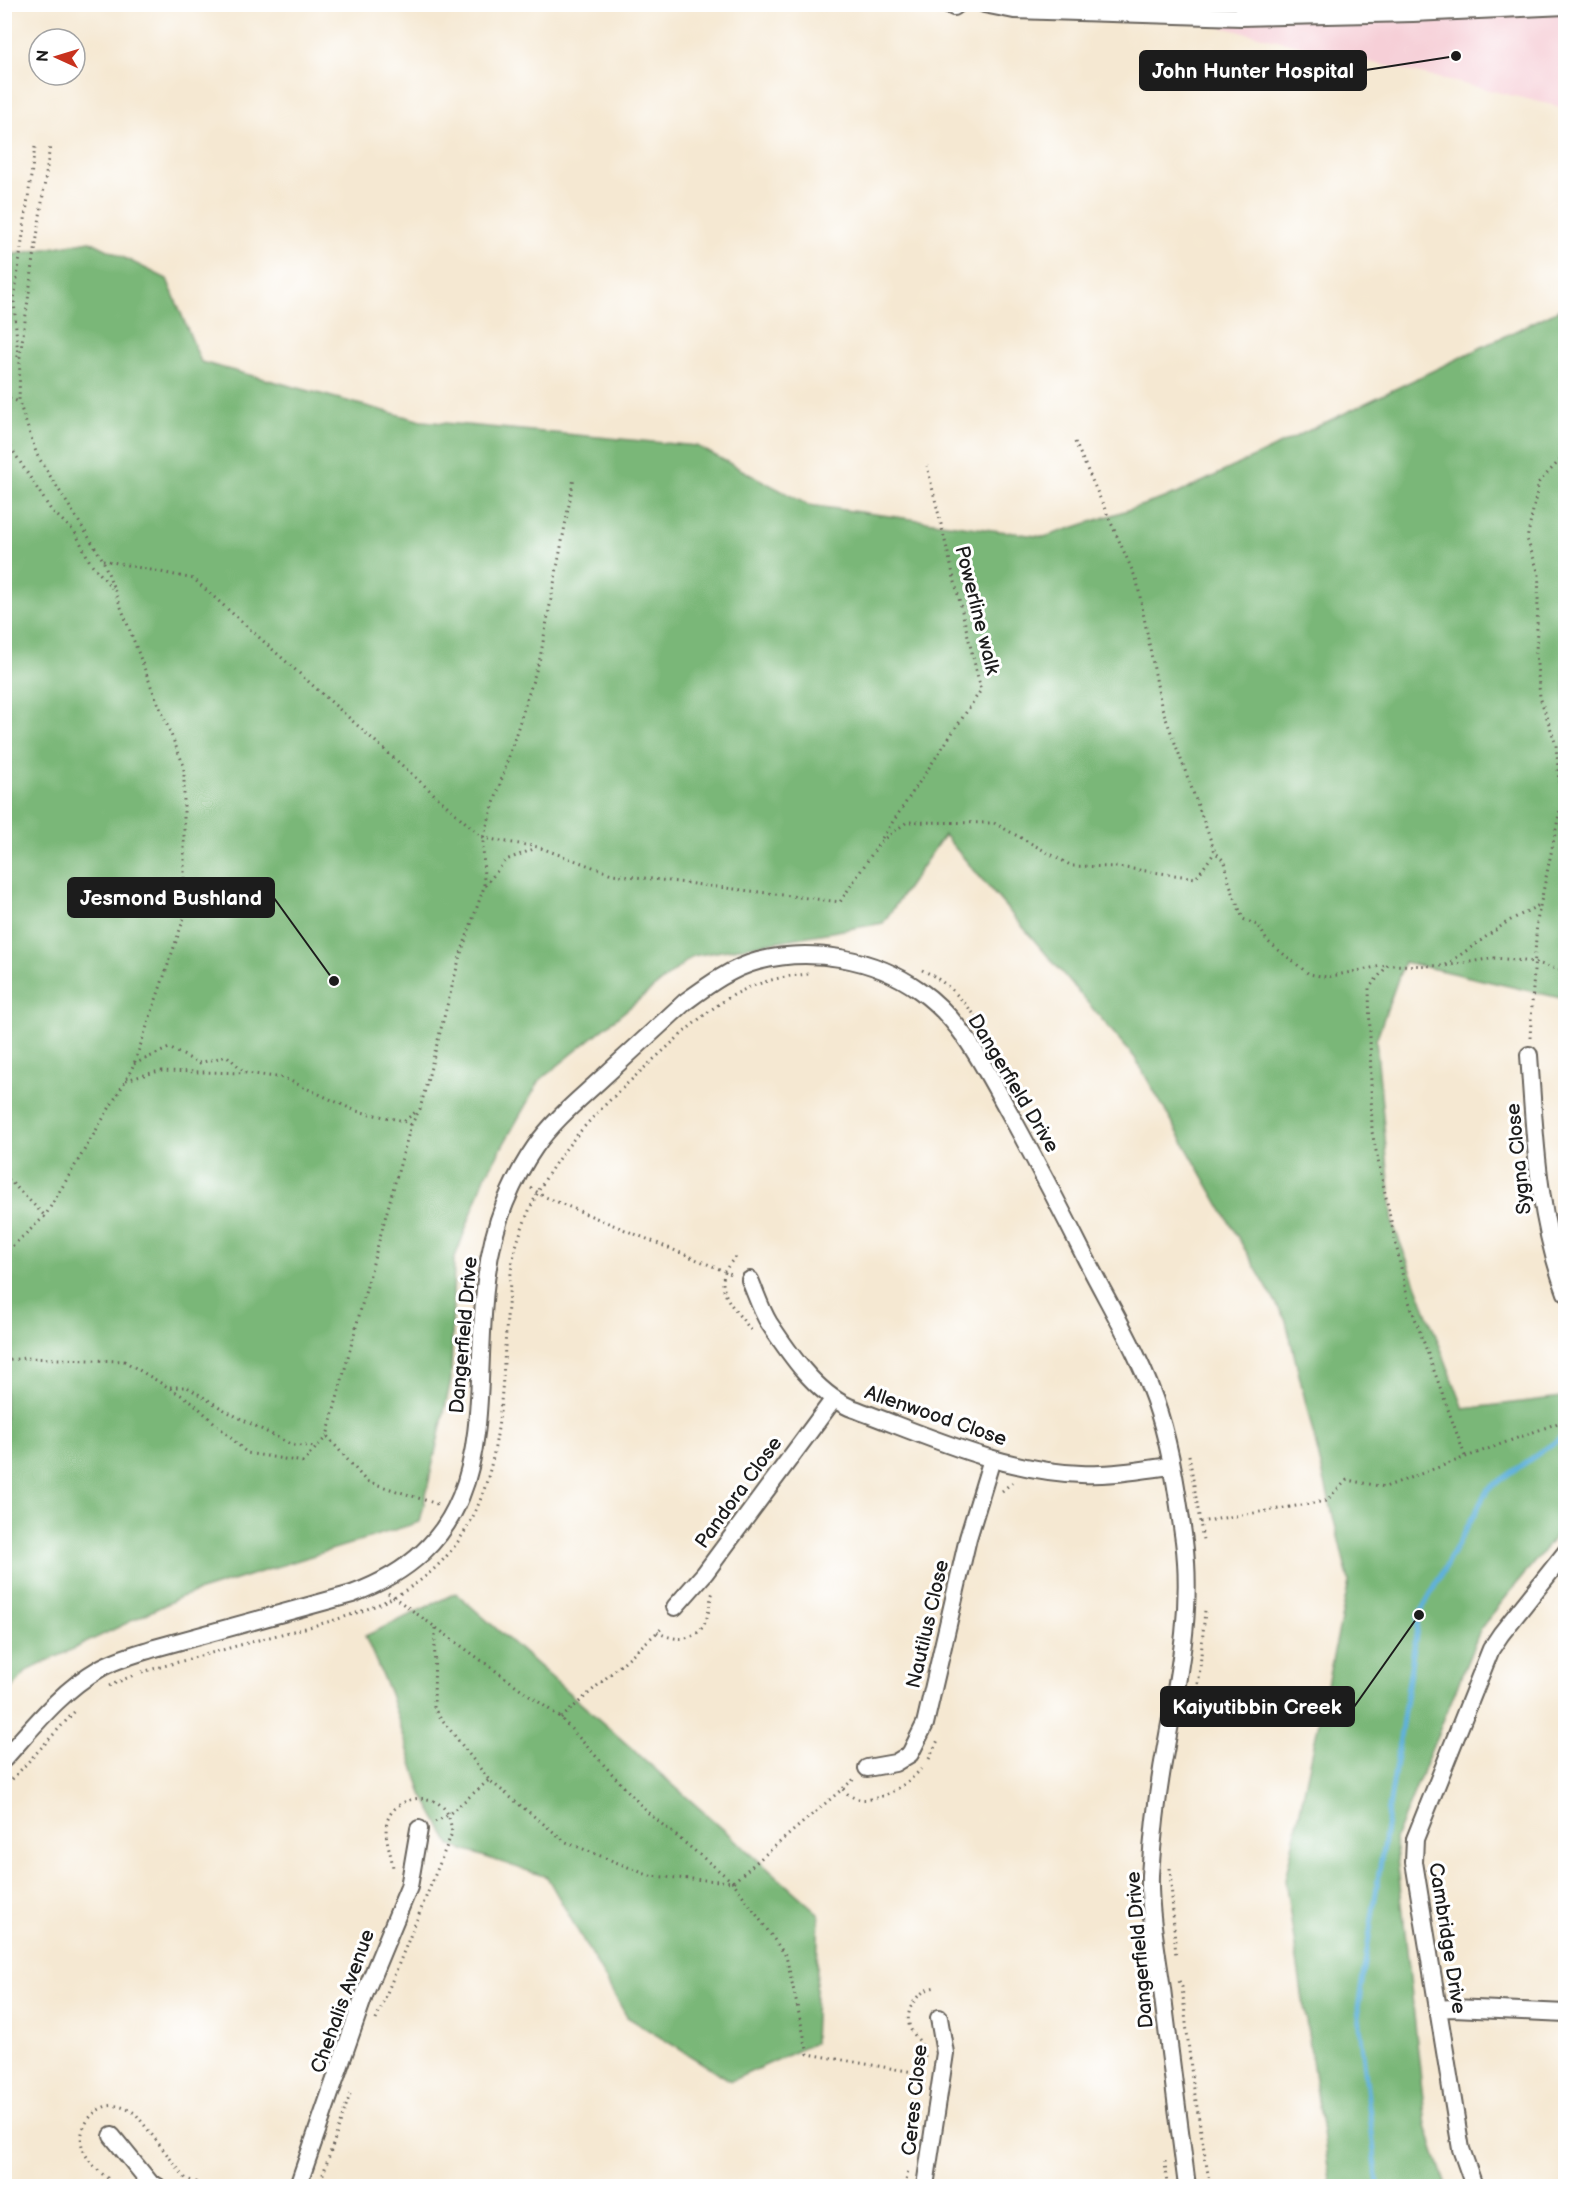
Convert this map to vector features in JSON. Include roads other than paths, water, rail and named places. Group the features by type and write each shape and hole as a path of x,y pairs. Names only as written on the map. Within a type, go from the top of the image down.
{"street":[{"path":"948,4 954,6 958,4"},
{"path":"984,4 1014,10 1241,17 1413,13 1566,6"},
{"name":"Dangerfield Drive","path":"4,1758 57,1701 99,1669 128,1656 378,1585 419,1556 438,1538 456,1510 470,1469 476,1437 480,1349 488,1263 504,1205 534,1147 556,1120 685,1002 713,982 757,961 791,956 835,957 880,969 919,989 935,1002 963,1033 976,1053 1038,1164 1136,1358 1159,1411 1172,1466 1184,1542 1187,1596 1183,1658 1154,1821 1150,1880 1187,2187"},
{"name":"Sygna Close","path":"1529,1055 1537,1164 1544,1217 1555,1264 1566,1293"},
{"name":"Allenwood Close","path":"750,1280 768,1321 799,1364 833,1400 992,1459 1036,1469 1082,1474 1172,1466"},
{"name":"Pandora Close","path":"675,1607 705,1573 833,1400"},
{"name":"Nautilus Close","path":"867,1768 895,1763 910,1754 925,1724 968,1538 992,1459"},
{"name":"Cambridge Drive","path":"1474,2187 1461,2149 1437,2009 1414,1862 1415,1839 1491,1649 1566,1552"},
{"name":"Chehalis Avenue","path":"298,2187 365,1993 409,1887 419,1829"},
{"path":"1437,2009 1566,2013"},
{"name":"Ceres Close","path":"925,2187 945,2053 939,2018"},
{"path":"112,2136 152,2186"}],"waterway":[{"path":"1378,2186 1358,2008 1419,1615 1488,1489 1565,1435"}],"place":[{"name":"John Hunter Hospital","path":"1456,56"},
{"name":"Jesmond Bushland","path":"334,981"},
{"name":"Kaiyutibbin Creek","path":"1419,1615"}]}
